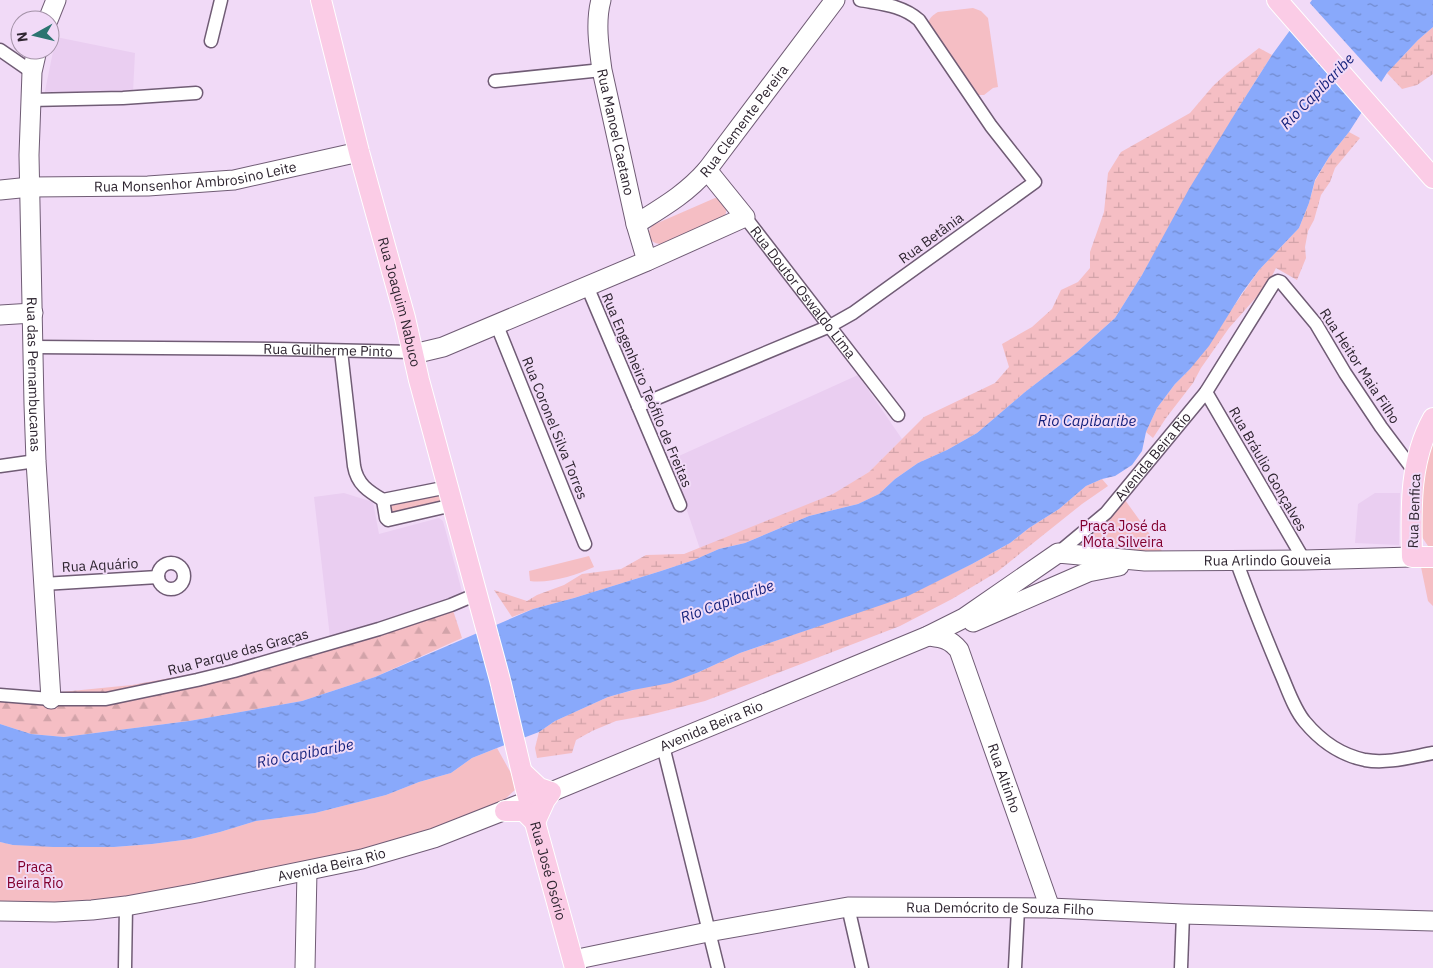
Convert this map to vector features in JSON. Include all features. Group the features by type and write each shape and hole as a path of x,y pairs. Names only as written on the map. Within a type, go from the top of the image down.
{"main road":[{"name":"Rua Joaquim Nabuco","path":"321,0 359,152 405,318 412,352 500,680 521,767"},
{"path":"1278,0 1399,130 1433,162"},
{"path":"1290,0 1399,130 1433,178"},
{"name":"Rua Benfica","path":"1433,418 1425,434 1414,471 1412,490 1412,557 1433,557"},
{"path":"505,811 524,812 535,822 545,800 551,792 539,788 521,767"},
{"name":"Rua José Osório","path":"521,767 574,964"}],"street":[{"path":"211,42 221,0"},
{"name":"Rua Manoel Caetano","path":"601,0 598,46 602,70 646,261"},
{"name":"Rua Clemente Pereira","path":"636,224 676,199 695,184 835,0"},
{"name":"Rua Betânia","path":"638,406 830,326 853,313 1035,182 992,126 919,20 898,7 860,0"},
{"path":"0,50 32,72"},
{"name":"Rua das Pernambucanas","path":"35,60 30,100 30,188 36,461 51,700"},
{"path":"495,81 602,70"},
{"path":"30,100 123,98 196,93"},
{"name":"Rua Monsenhor Ambrosino Leite","path":"0,190 148,186 234,180 359,152"},
{"name":"Rua Doutor Oswaldo Lima","path":"707,170 898,415"},
{"name":"Rua Guilherme Pinto","path":"34,348 280,348 422,352 442,347 746,218"},
{"name":"Avenida Beira Rio","path":"0,911 55,912 126,906 362,859 434,838 505,811 928,636 964,618 1058,553 1106,513 1206,392 1274,283 1278,281"},
{"name":"Rua Heitor Maia Filho","path":"1278,281 1281,282 1316,324 1345,373 1381,427 1414,471"},
{"name":"Rua Engenheiro Teófilo de Freitas","path":"587,286 680,505"},
{"path":"0,315 33,313"},
{"name":"Rua Coronel Silva Torres","path":"496,323 585,544"},
{"path":"341,351 358,480 382,500 450,496"},
{"name":"Rua Bráulio Gonçalves","path":"1206,392 1304,560"},
{"path":"0,466 36,461"},
{"path":"382,500 388,520 450,496"},
{"path":"1390,558 1400,553 1408,544 1412,535"},
{"name":"Rua Arlindo Gouveia","path":"1058,553 1145,561 1412,557"},
{"path":"1236,560 1253,606 1295,705 1304,721 1335,748 1364,760 1383,761 1433,753"},
{"name":"Rua Arlindo Gouveia","path":"959,650 961,629 966,625 1088,572 1145,561"},
{"name":"Rua Aquário","path":"44,584 158,577"},
{"name":"Rua Parque das Graças","path":"0,695 51,700 106,698 197,680 379,629 451,605 478,600"},
{"path":"928,636 946,639 954,643 959,650"},
{"name":"Rua Altinho","path":"959,650 1050,908"},
{"path":"663,746 718,968"},
{"path":"305,968 306,871"},
{"path":"126,906 126,968"},
{"path":"848,907 862,968"},
{"name":"Rua Demócrito de Souza Filho","path":"574,964 708,932 848,907 1050,908 1433,921"},
{"path":"1015,968 1018,909"},
{"path":"1181,968 1183,914"}],"shaded area":[{"path":"60,38 135,53 133,92 44,96 51,60 60,60"},
{"path":"858,375 902,439 869,472 834,494 700,549 670,460"},
{"path":"344,493 373,502 379,534 439,518 443,521 463,595 330,637 314,497"},
{"path":"1375,493 1400,493 1399,545 1355,543 1358,504"}],"green space":[{"path":"973,8 981,11 988,18 998,87 993,88 984,95 977,95 928,23 932,16 938,12"},
{"path":"1433,27 1433,74 1417,85 1402,89 1387,73"},
{"path":"1259,48 1272,55 1239,107 1115,318 1077,352 1025,392 977,433 947,450 918,463 895,479 879,494 858,504 809,516 745,543 719,549 661,571 512,617 494,590 527,601 537,595 564,585 582,574 621,569 646,555 684,554 833,494 869,472 924,417 995,383 1009,367 1002,344 1032,327 1052,309 1061,290 1078,282 1090,268 1090,252 1104,212 1108,173 1121,152 1190,113 1213,86"},
{"path":"1349,132 1360,138 1335,168 1330,182 1321,195 1314,220 1308,231 1305,247 1306,258 1297,280 1276,268 1268,284 1229,328 1201,368 1193,383 1153,438 1146,432 1157,408 1175,384 1190,369 1259,270 1299,228 1315,181 1329,157"},
{"path":"715,198 720,199 725,205 725,216 663,244 655,243 650,238 649,232 653,225"},
{"path":"1433,429 1433,549 1428,546 1422,537 1417,500"},
{"path":"1102,479 1108,486 1082,504 997,572 952,599 900,626 705,701 616,721 576,740 572,753 537,758 535,748 539,732 555,721 608,697 699,672 740,653 908,595 1010,543 1059,509 1086,486"},
{"path":"448,487 453,505 391,516 387,501"},
{"name":"Praça José da Mota Silveira","path":"1125,500 1164,554 1075,547 1111,516"},
{"path":"589,556 594,567 587,570 554,580 530,581 529,571"},
{"path":"1433,565 1433,606 1428,601 1421,566"},
{"path":"450,601 462,638 375,677 302,701 189,721 64,737 31,734 0,724 0,690 51,693 132,685 208,671 366,627"},
{"name":"Praça Beira Rio","path":"497,748 517,784 516,789 504,800 433,831 394,844 210,882 111,899 72,903 0,903 0,842 13,845 114,847 191,839 256,821 315,813 386,795 419,782 451,773 472,758"}],"water":[{"name":"Rio Capibaribe","path":"1312,0 1433,0 1433,27 1387,73 1315,180 1309,203 1299,228 1259,270 1242,293 1209,346 1175,384 1157,408 1146,432 1142,451 1132,465 1115,476 1086,486 1059,509 1010,543 908,596 740,653 670,683 608,697 555,721 539,732 472,758 451,773 419,782 386,795 315,813 256,821 191,839 152,844 114,847 53,847 13,845 0,842 0,724 31,734 64,737 189,721 302,701 375,677 533,609 661,571 719,549 745,543 809,516 858,504 879,494 895,479 918,463 947,450 977,433 1025,392 1077,352 1115,318 1142,275 1189,189 1239,107 1272,55"}],"pier":[{"path":"1308,1 1383,84 1364,113 1288,28"}]}
